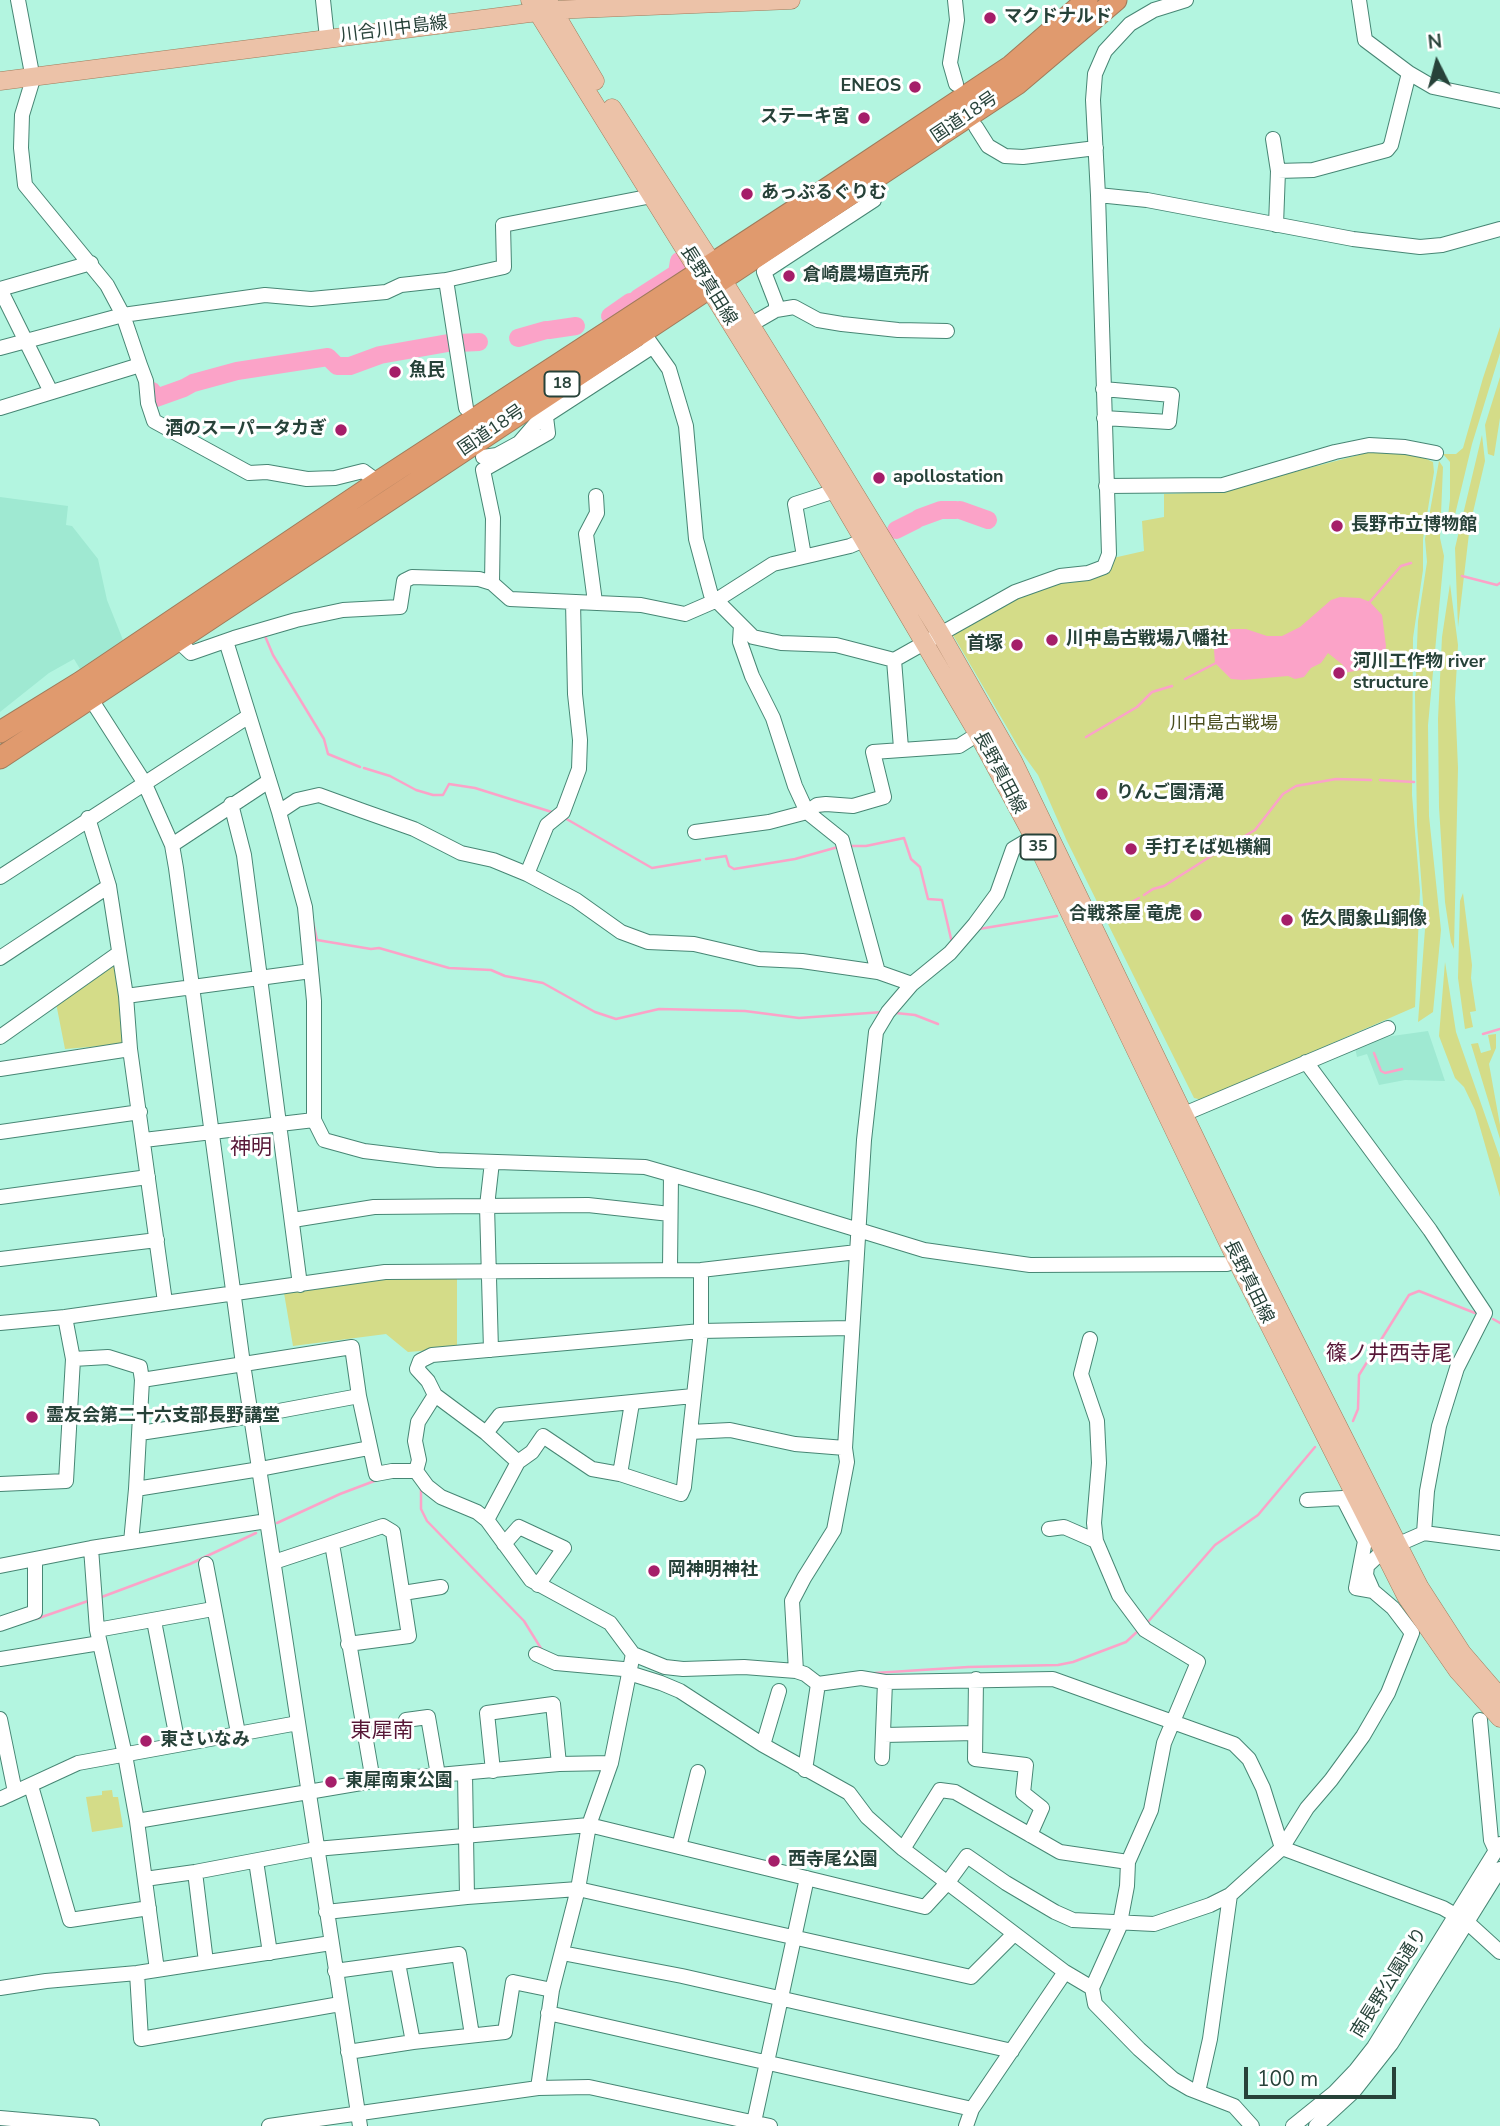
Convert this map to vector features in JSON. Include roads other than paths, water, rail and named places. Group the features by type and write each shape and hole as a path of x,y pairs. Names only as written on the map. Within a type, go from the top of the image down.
{"highway":[{"name":"国道18号","path":"0,732 86,690 177,640 647,339 711,275 1011,66 1087,0"},
{"name":"国道18号","path":"0,758 86,690 378,482 711,275 864,185 1017,84 1115,0"}],"main road":[{"name":"川合川中島線","path":"0,81 33,79 327,38 542,5 791,0"},
{"name":"長野真田線","path":"542,5 602,92 864,540 933,638 1013,761 1040,833 1406,1596 1458,1671 1500,1718"},
{"name":"長野真田線","path":"542,5 652,196 750,325 933,638 978,734 1040,833 1184,1114 1348,1496 1380,1543 1420,1588 1455,1643 1500,1697"}],"street":[{"path":"18,0 33,79 22,115 21,148 25,186 107,285 123,315 146,381 153,421 249,473 267,472 307,479 334,478 363,471 378,482"},
{"path":"323,0 327,38"},
{"path":"955,0 957,20 950,63 956,84"},
{"path":"483,457 497,455 519,443 538,421 647,339 669,369 686,426 695,540 711,595 753,637 781,643 836,645 894,660 1015,592 1060,576 1088,573 1104,566 1109,554 1093,88 1095,74 1105,51 1130,24 1141,16 1186,0"},
{"path":"1359,0 1365,40 1409,73 1433,87 1500,101"},
{"path":"1278,171 1313,170 1387,150 1391,145 1409,73"},
{"path":"976,127 988,146 1005,156 1023,157 1096,148"},
{"path":"1273,139 1278,171 1276,225"},
{"path":"776,310 776,303 764,272 874,200 864,185"},
{"path":"1098,195 1147,200 1353,239 1420,247 1442,245 1500,229"},
{"path":"0,348 123,315 265,295 311,299 386,292 401,285 446,280 504,267 503,225 652,196"},
{"path":"51,392 0,289 91,263"},
{"path":"446,280 466,408"},
{"path":"750,325 776,310 794,307 818,320 842,324 947,331"},
{"path":"0,408 140,365"},
{"path":"1103,389 1172,395 1168,422 1104,418"},
{"path":"492,583 493,518 483,470 548,433 546,417"},
{"path":"1106,486 1223,485 1335,452 1369,445 1405,447 1436,453"},
{"path":"804,556 795,504 835,491"},
{"path":"596,496 597,513 586,534 596,602"},
{"path":"177,640 191,653 296,620 343,610 400,607 404,581 412,577 479,579 492,583 510,599 641,605 685,614 715,601 773,564 864,540"},
{"path":"527,874 547,825 563,812 579,769 573,602"},
{"path":"741,625 740,642 752,676 773,718 794,786 807,812 842,840 878,972"},
{"path":"226,640 305,907 314,1001 314,1120 324,1140 364,1151 438,1160 645,1167 924,1250 1030,1265 1227,1264 1243,1256"},
{"path":"894,660 901,748"},
{"path":"86,690 144,782 172,845 243,1364 359,2120"},
{"path":"0,877 249,716"},
{"path":"695,832 769,822 807,812 826,803 853,806 884,797 873,752 959,746 978,734"},
{"path":"172,845 269,781"},
{"path":"279,813 297,800 319,795 414,829 461,853 493,860 527,874 576,900 621,932 648,942 694,944 759,959 802,961 878,972 912,984"},
{"path":"231,804 244,855 300,1285"},
{"path":"88,818 109,886 166,1302"},
{"path":"796,1671 792,1601 834,1530 848,1462 845,1448 850,1328 864,1140 876,1032 888,1012 912,984 950,953 975,924 997,894 1013,849 1040,833"},
{"path":"0,958 109,886"},
{"path":"0,1037 119,953"},
{"path":"126,996 311,971"},
{"path":"1184,1114 1388,1028"},
{"path":"0,1060 0,1069 130,1049"},
{"path":"1306,1062 1430,1230 1485,1313 1457,1368 1439,1426 1427,1491 1424,1533"},
{"path":"0,1132 140,1112"},
{"path":"144,1140 314,1120"},
{"path":"491,1350 487,1206 492,1163"},
{"path":"670,1268 671,1175"},
{"path":"0,1197 148,1177"},
{"path":"293,1220 374,1207 588,1205 670,1214"},
{"path":"0,1259 157,1240"},
{"path":"0,1324 385,1272 670,1268 701,1270 857,1252"},
{"path":"487,1520 518,1462 532,1452 543,1436 592,1469 620,1474 681,1494 701,1331 701,1270"},
{"path":"0,1485 66,1481 73,1359 65,1317"},
{"path":"518,1462 486,1433 435,1395 428,1381 416,1370 420,1361 432,1356 701,1331 850,1328"},
{"path":"1090,1339 1081,1374 1097,1420 1099,1463 1094,1523 1096,1541 1119,1595 1143,1627 1198,1662 1164,1743 1151,1810 1128,1862 1128,1886 1120,1922 1092,1988 1095,2004 1172,2079 1234,2106 1252,2126"},
{"path":"142,1380 352,1346 359,1396 376,1474 416,1471"},
{"path":"73,1359 108,1357 140,1367 140,1433 131,1542"},
{"path":"416,1471 419,1460 415,1441 418,1422 435,1395"},
{"path":"140,1433 359,1396"},
{"path":"486,1433 500,1415 693,1396"},
{"path":"620,1474 632,1403"},
{"path":"690,1432 730,1430 795,1444 845,1448"},
{"path":"136,1489 369,1448"},
{"path":"416,1471 427,1486 441,1497 477,1512 487,1520 538,1585 610,1623 633,1654 665,1667 683,1669 744,1667 796,1671 818,1684 861,1678 885,1682 1053,1679 1234,1744 1249,1759 1263,1788 1282,1848"},
{"path":"1307,1500 1348,1496"},
{"path":"0,1566 91,1548 267,1521"},
{"path":"274,1562 383,1526 393,1532 409,1636 348,1644"},
{"path":"504,1544 519,1527 564,1548 538,1585"},
{"path":"1049,1529 1064,1527 1096,1541"},
{"path":"145,1879 316,1849 589,1825 925,1907 967,1856 1006,1883 1073,1920 1154,1924 1210,1905 1230,1895 1282,1848 1307,1808 1363,1736 1388,1693 1412,1633 1393,1608 1373,1591 1363,1569 1380,1543 1424,1533 1500,1543"},
{"path":"332,1544 373,1781"},
{"path":"91,1548 99,1637 137,1821 158,1970"},
{"path":"0,1624 35,1612 35,1560"},
{"path":"206,1563 238,1733"},
{"path":"403,1593 441,1587"},
{"path":"0,1659 213,1609"},
{"path":"154,1621 178,1744"},
{"path":"536,1654 555,1663 623,1669 680,1691 763,1745 849,1793 867,1817 903,1849 1065,1972 1092,1988"},
{"path":"538,2088 552,1990 578,1889 589,1825 611,1763 633,1654"},
{"path":"976,1679 975,1759 1026,1765 1023,1793 1042,1808 1030,1835"},
{"path":"881,1758 885,1682"},
{"path":"805,1770 818,1684"},
{"path":"763,1745 779,1691"},
{"path":"492,1771 487,1713 553,1704 559,1765"},
{"path":"405,1720 428,1717 438,1775"},
{"path":"0,1719 15,1792"},
{"path":"1480,1720 1491,1840 1498,1848"},
{"path":"0,1799 78,1763 298,1723"},
{"path":"884,1735 975,1733"},
{"path":"137,1821 373,1781 611,1763"},
{"path":"679,1847 698,1772"},
{"path":"465,1773 467,1897"},
{"path":"31,1786 70,1920 149,1908"},
{"path":"903,1849 940,1790 955,1792 1060,1852 1128,1862"},
{"path":"1282,1848 1443,1908 1461,1918 1500,1952"},
{"name":"南長野公園通り","path":"1316,2126 1354,2091 1391,2045 1498,1848"},
{"path":"256,1861 270,1953"},
{"name":"南長野公園通り","path":"1293,2126 1334,2093 1356,2070 1461,1918 1500,1869"},
{"path":"195,1872 206,1962"},
{"path":"755,2124 807,1878"},
{"path":"326,1912 467,1897 578,1889 971,1977 1014,1934"},
{"path":"1198,2092 1210,2039 1230,1895"},
{"path":"0,1988 46,1980 137,1973 331,1943"},
{"path":"562,1953 682,1976 1012,2051"},
{"path":"335,1971 459,1954 472,2035"},
{"path":"398,1962 413,2042"},
{"path":"966,2126 972,2109 1065,1972"},
{"path":"137,1973 141,2039 340,2004"},
{"path":"348,2052 505,2032 513,1982 552,1990"},
{"path":"548,2013 972,2109"},
{"path":"269,2126 359,2120 538,2088 589,2087 770,2126"},
{"path":"0,2118 92,2126"}],"waterway":[{"path":"638,298 677,273 679,261"},
{"path":"610,316 630,302"},
{"path":"549,330 576,326"},
{"path":"518,338 546,330"},
{"path":"458,343 479,342"},
{"path":"152,391 156,398 193,383 237,371 328,357 337,366 350,366 380,355 448,343"},
{"path":"919,518 941,510 956,510"},
{"path":"960,510 988,520"},
{"path":"896,530 916,520"},
{"path":"1368,604 1401,566 1411,563"},
{"path":"1462,576 1497,585 1500,583"},
{"path":"265,636 273,655 324,739 328,754 360,767"},
{"path":"1185,679 1216,663"},
{"path":"1086,737 1137,707 1152,692 1172,686"},
{"path":"364,768 433,795 443,795 449,784 475,788 555,813"},
{"path":"1243,837 1255,830 1283,794 1296,786 1336,779 1371,780"},
{"path":"1380,780 1414,782"},
{"path":"563,817 652,868 700,860"},
{"path":"847,846 866,846 904,838 911,859 920,867 928,899 942,900 952,943"},
{"path":"1225,847 1238,840"},
{"path":"706,859 726,856 729,866 734,869 795,859 838,847"},
{"path":"1144,895 1164,886 1219,851"},
{"path":"1120,908 1139,898"},
{"path":"1103,916 1114,910"},
{"path":"979,929 1057,916"},
{"path":"313,922 317,940 379,948 449,968 491,970 505,976 543,983 595,1012 616,1019 659,1009 745,1011 799,1018 883,1012"},
{"path":"896,1013 915,1015 938,1024"},
{"path":"1483,1034 1500,1029"},
{"path":"1374,1053 1381,1071 1385,1073 1402,1069"},
{"path":"1353,1421 1358,1409 1359,1375 1409,1295 1419,1291 1475,1313"},
{"path":"1493,1319 1500,1323"},
{"path":"1147,1623 1215,1545 1258,1515 1315,1447"},
{"path":"277,1523 377,1480"},
{"path":"421,1489 421,1509 427,1521 524,1621 542,1650"},
{"path":"99,1598 190,1564 256,1533"},
{"path":"36,1619 88,1601"},
{"path":"875,1673 1058,1665 1126,1642 1139,1630"}],"place":[{"name":"マクドナルド","path":"990,18"},
{"name":"ENEOS","path":"915,87"},
{"name":"ステーキ宮","path":"864,118"},
{"name":"あっぷるぐりむ","path":"747,194"},
{"name":"倉崎農場直売所","path":"789,276"},
{"name":"魚民","path":"395,372"},
{"name":"酒のスーパータカぎ","path":"341,430"},
{"name":"apollostation","path":"879,478"},
{"name":"長野市立博物館","path":"1337,526"},
{"name":"川中島古戦場八幡社","path":"1052,640"},
{"name":"首塚","path":"1017,645"},
{"name":"河川工作物 river structure","path":"1339,673"},
{"name":"りんご園清滝","path":"1102,794"},
{"name":"手打そば処横綱","path":"1131,849"},
{"name":"合戦茶屋 竜虎","path":"1196,915"},
{"name":"佐久間象山銅像","path":"1287,920"},
{"name":"霊友会第二十六支部長野講堂","path":"32,1417"},
{"name":"岡神明神社","path":"654,1571"},
{"name":"東さいなみ","path":"146,1741"},
{"name":"東犀南東公園","path":"331,1782"},
{"name":"西寺尾公園","path":"774,1861"}],"district":[{"name":"神明","path":"251,1149"},
{"name":"篠ノ井西寺尾","path":"1389,1355"},
{"name":"東犀南","path":"382,1732"}],"park label":[{"name":"川中島古戦場","path":"1224,725"}]}
